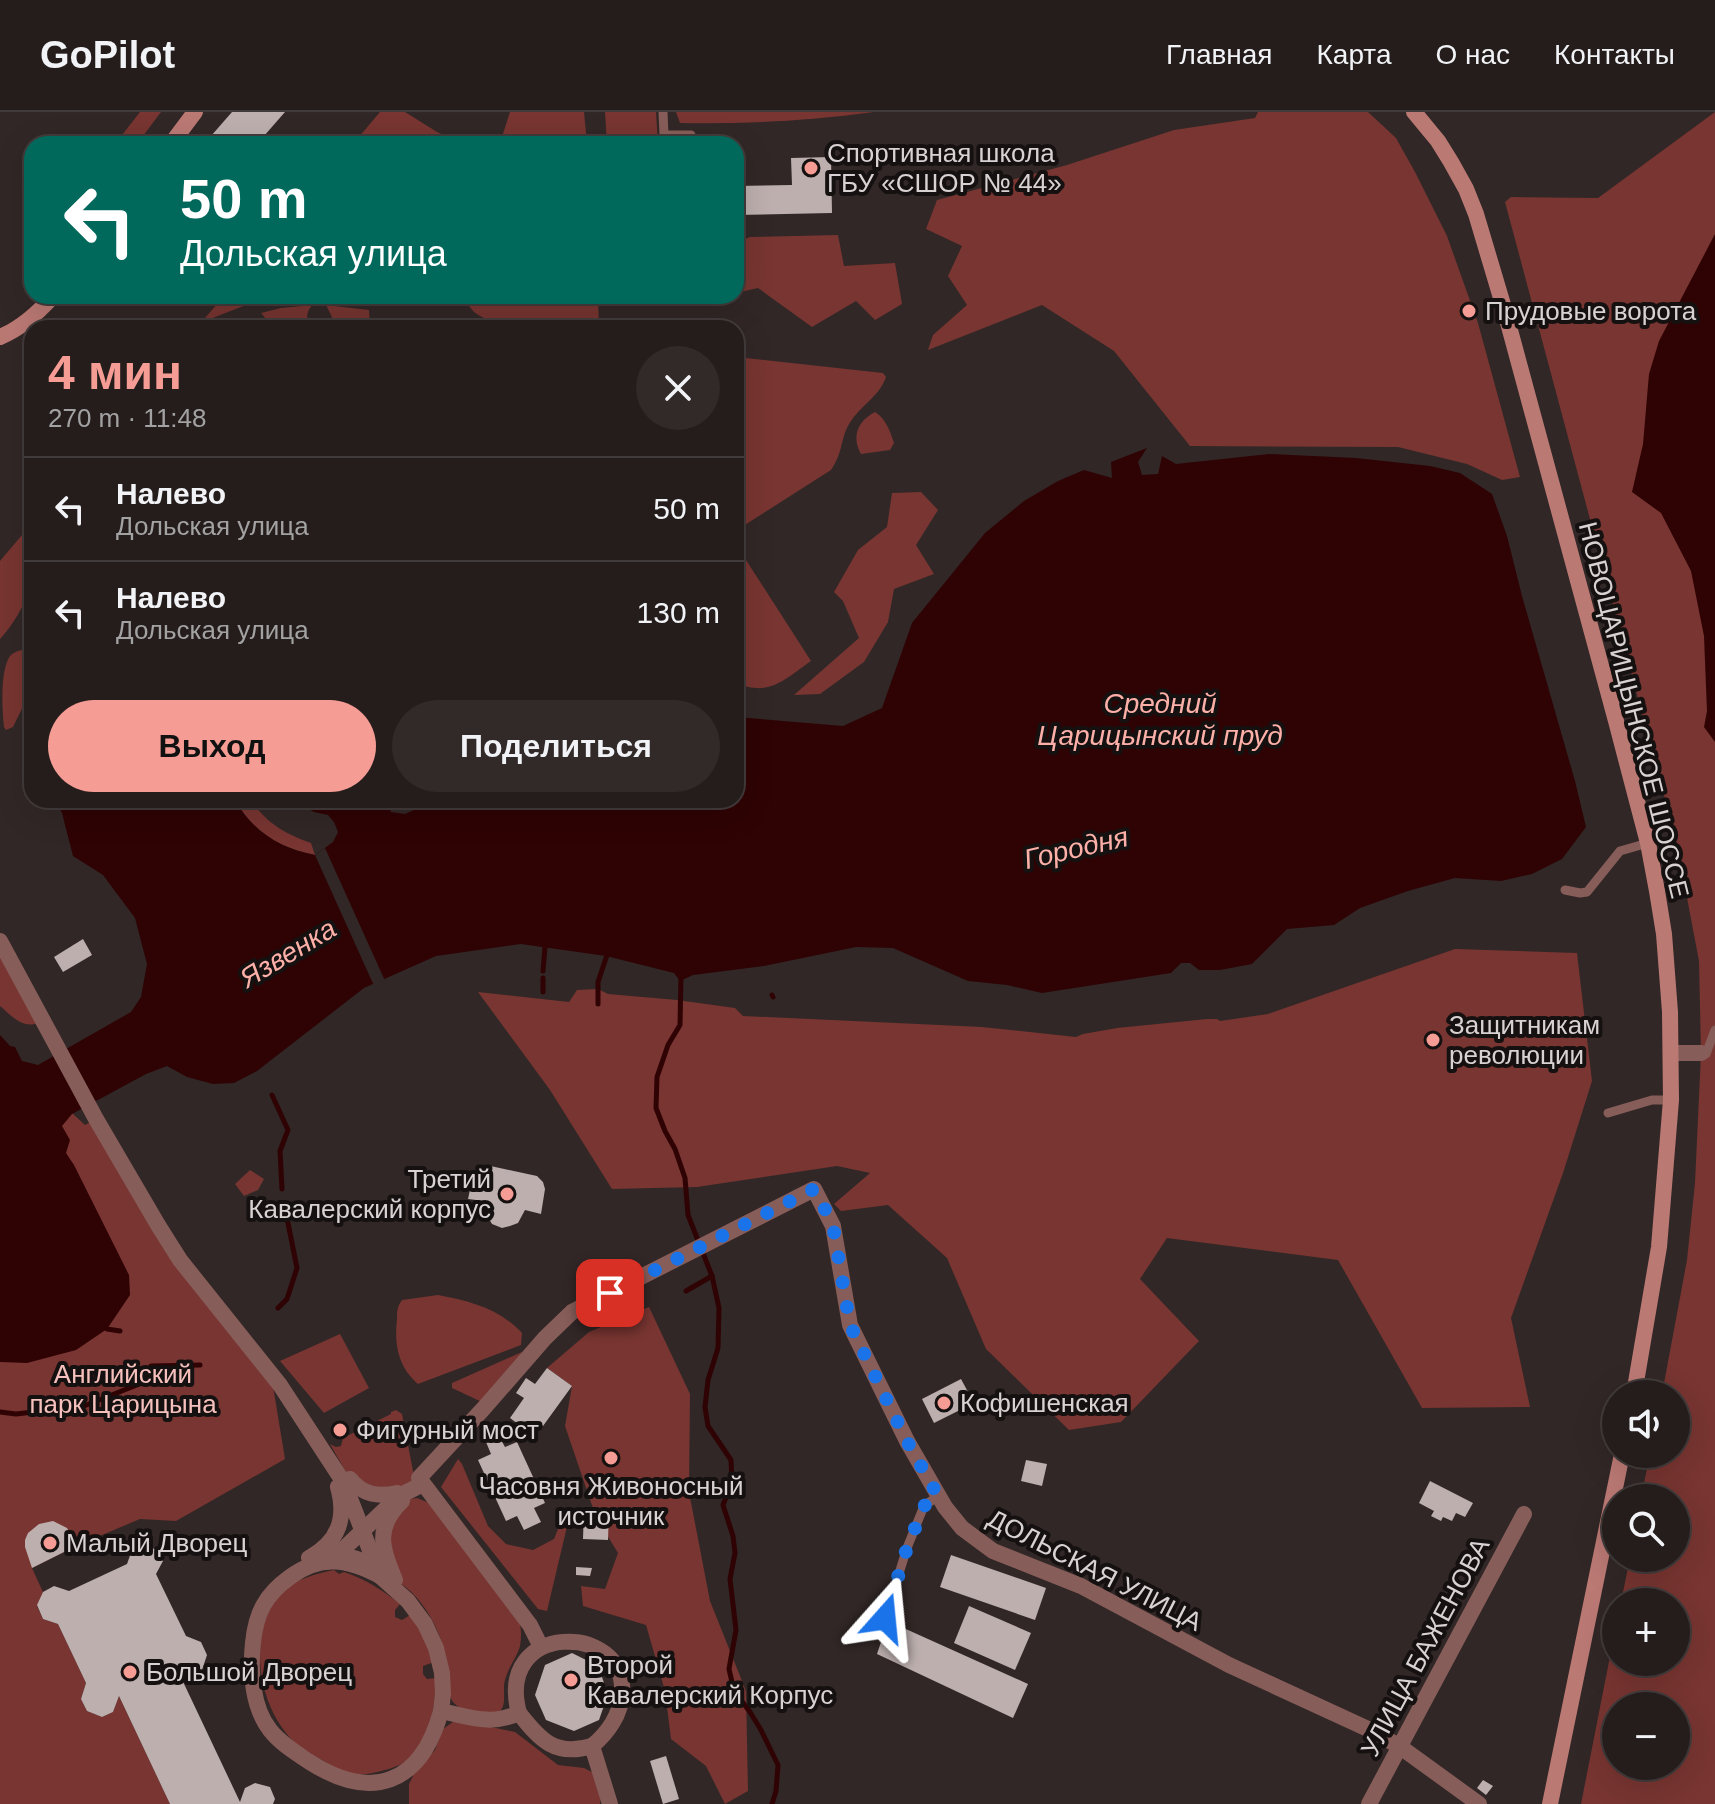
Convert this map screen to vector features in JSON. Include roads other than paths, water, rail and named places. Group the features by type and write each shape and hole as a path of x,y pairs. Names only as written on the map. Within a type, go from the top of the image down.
{"main road":[{"path":"177,136 195,112"},
{"name":"НОВОЦАРИЦЫНСКОЕ ШОССЕ","path":"1414,112 1451,162 1476,214 1648,843 1664,934 1670,1012 1671,1100 1659,1247 1636,1380"},
{"path":"29,320 46,304"},
{"path":"0,337 24,324"},
{"path":"1550,1804 1619,1468"}],"street":[{"path":"0,941 95,1118 180,1260 277,1380 344,1483 363,1531 379,1572 408,1601 425,1624 436,1648 443,1694 437,1726 424,1752 401,1774 377,1783 342,1780 290,1749 270,1730 260,1711 254,1689 251,1660 255,1622 264,1603 293,1574 334,1558 363,1531 399,1496 423,1484 530,1625 541,1647"},
{"path":"1671,1053 1707,1055"},
{"name":"ДОЛЬСКАЯ УЛИЦА","path":"423,1484 419,1478 572,1312 814,1189 829,1217 850,1325 907,1441 938,1496 962,1528 993,1551 1081,1586 1229,1665 1368,1729 1399,1746 1479,1804"},
{"path":"350,1479 355,1486 370,1494 383,1496 397,1493 399,1496 402,1501 392,1511 383,1537 384,1553 395,1580 334,1558 309,1558 329,1545 337,1529 342,1513 338,1487 350,1479"},
{"name":"УЛИЦА БАЖЕНОВА","path":"1369,1804 1524,1514"},
{"path":"559,1642 576,1642 600,1649 614,1664 623,1683 622,1701 616,1718 592,1746 577,1750 557,1748 537,1736 519,1713 516,1687 519,1672 527,1659 541,1647 559,1642"},
{"path":"441,1711 482,1720 499,1720 519,1713"},
{"path":"592,1746 610,1804"}],"lane":[{"path":"663,112 664,135 691,136"},
{"path":"1565,890 1587,892 1620,851 1648,843"},
{"path":"1707,1055 1715,1030"},
{"path":"1608,1113 1652,1100 1671,1100"},
{"path":"885,1618 924,1506 938,1496"}],"water":[{"path":"1715,234 1715,742 1704,727 1707,711 1704,636 1691,571 1661,513 1632,492 1643,444 1649,374 1659,341"},
{"name":"Средний Царицынский пруд","path":"1147,448 1138,462 1142,475 1158,474 1162,456 1176,464 1269,454 1356,458 1430,466 1460,473 1492,494 1507,536 1586,827 1562,859 1532,874 1501,881 1455,878 1360,908 1334,925 1287,929 1252,964 1199,970 1190,963 1181,963 1171,973 1042,993 968,981 893,948 856,947 764,966 693,975 680,981 674,973 606,956 521,944 436,956 364,988 257,1071 234,1083 213,1084 187,1077 167,1066 72,1114 62,1126 70,1140 66,1153 129,1275 130,1295 107,1329 76,1350 27,1363 0,1362 0,1035 15,1047 22,1061 38,1065 131,1012 141,997 147,964 135,918 103,875 73,856 60,808 240,808 269,837 315,855 333,842 338,832 328,815 307,808 389,808 391,812 405,814 418,808 744,808 744,718 843,726 882,708 912,623 985,533 1024,501 1058,481 1084,470 1112,478 1111,462"}],"waterway":[{"path":"543,971 545,947"},
{"path":"598,1004 598,982 608,952"},
{"path":"681,974 680,1025 668,1045 657,1077 656,1108 685,1178 688,1215 712,1276 719,1308 718,1348 708,1380 705,1407 708,1426 731,1460 732,1482 723,1505 735,1553 730,1579 736,1630 729,1669 734,1691 761,1730 778,1765 772,1804"},
{"path":"543,978 543,992"},
{"path":"272,1095 288,1130 280,1151 282,1189"},
{"path":"278,1308 287,1299 297,1268 285,1208"},
{"path":"686,1291 712,1276"},
{"path":"107,1329 120,1331"},
{"path":"151,1366 200,1365"},
{"path":"0,1412 16,1414 84,1406 157,1377"}],"place":[{"name":"Спортивная школа ГБУ «СШОР № 44»","path":"811,168"},
{"name":"Прудовые ворота","path":"1469,311"},
{"name":"Защитникам революции","path":"1433,1040"},
{"name":"Третий Кавалерский корпус","path":"507,1194"},
{"name":"Кофишенская","path":"944,1403"},
{"name":"Фигурный мост","path":"340,1430"},
{"name":"Часовня Живоносный источник","path":"611,1458"},
{"name":"Малый Дворец","path":"50,1543"},
{"name":"Большой Дворец","path":"130,1672"},
{"name":"Второй Кавалерский Корпус","path":"571,1680"}],"water label":[{"name":"Городня","path":"1076,848"},
{"name":"Язвенка","path":"288,953"}],"park label":[{"name":"Английский парк Царицына","path":"123,1389"}]}
